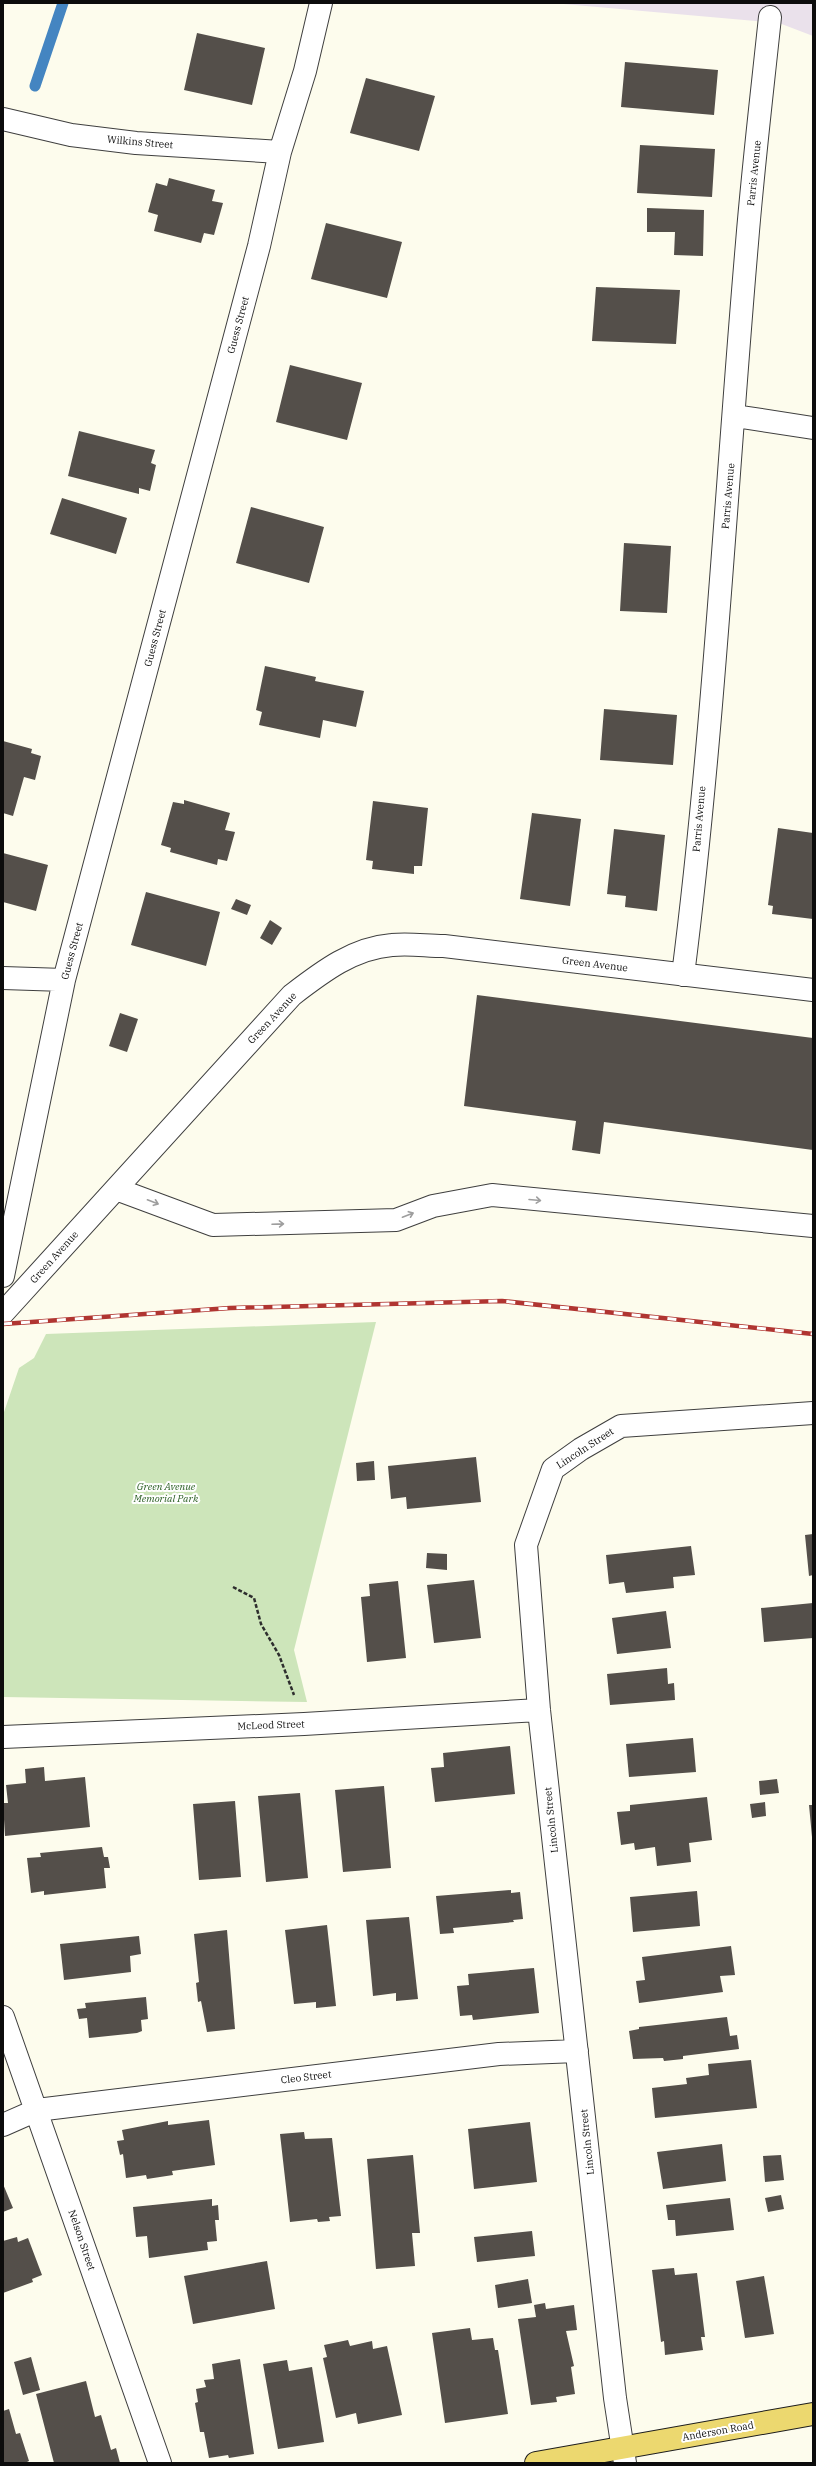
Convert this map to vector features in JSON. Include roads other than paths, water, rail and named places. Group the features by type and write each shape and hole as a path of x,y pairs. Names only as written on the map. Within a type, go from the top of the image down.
{"main road":[{"name":"Anderson Road","path":"536,2463 624,2455 813,2414"}],"street":[{"name":"Guess Street","path":"3,1276 64,980 259,246 280,152 305,71 321,3"},
{"name":"Parris Avenue","path":"683,975 693,892 735,416 747,243 770,17"},
{"name":"Wilkins Street","path":"3,119 71,135 136,143 280,152"},
{"path":"735,416 813,428"},
{"name":"Green Avenue","path":"3,1313 292,995 324,970 354,954 391,945 444,946 813,990"},
{"path":"3,978 64,980"},
{"path":"116,1189 213,1225 396,1220 433,1206 492,1195 813,1226"},
{"name":"Lincoln Street","path":"624,2455 576,2051 539,1710 526,1545 553,1469 581,1448 621,1426 813,1413"},
{"name":"McLeod Street","path":"3,1737 304,1724 539,1710"},
{"name":"Nelson Street","path":"3,2017 160,2463"},
{"name":"Cleo Street","path":"3,2125 37,2110 499,2054 576,2051"}],"waterway":[{"path":"35,86 63,3"}],"railway":[{"path":"3,1324 230,1308 502,1301 813,1334"}],"park label":[{"name":"Green Avenue Memorial Park","path":"166,1492"}]}
